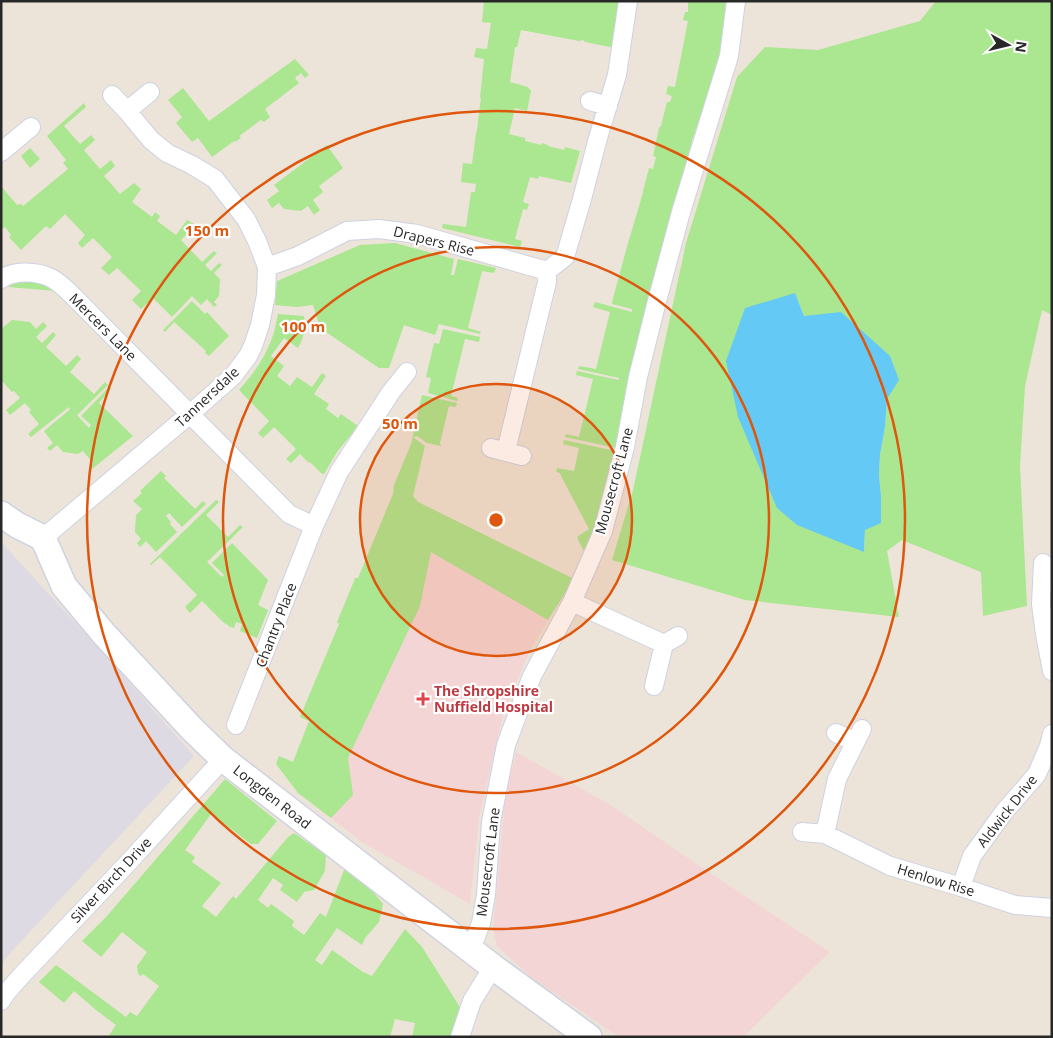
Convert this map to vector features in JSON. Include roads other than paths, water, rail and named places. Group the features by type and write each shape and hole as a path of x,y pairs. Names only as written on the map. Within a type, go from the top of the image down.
{"street":[{"path":"507,452 547,282 547,271 565,256 617,75 628,1"},
{"name":"Mousecroft Lane","path":"471,950 481,923 486,895 491,822 506,744 532,676 572,602 603,531 625,447 638,377 657,301 681,212 729,56 736,1"},
{"path":"127,110 150,92"},
{"name":"Tannersdale","path":"43,538 233,376 248,356 260,325 266,295 266,267 257,241 246,219 215,179 167,153 151,140 127,110 112,95"},
{"path":"590,101 608,106"},
{"path":"1,152 31,127"},
{"name":"Drapers Rise","path":"266,267 298,256 347,232 379,229 417,234 547,271"},
{"name":"Mercers Lane","path":"1,279 7,275 20,273 35,273 51,278 74,297 190,414"},
{"name":"Chantry Place","path":"236,725 314,526 339,472 390,392 407,372"},
{"path":"190,414 289,514 314,526"},
{"path":"1,514 17,525 43,538"},
{"name":"Longden Road","path":"43,538 64,586 104,634 192,729 223,759 493,967 588,1037"},
{"path":"1043,564 1047,585 1041,604 1052,671"},
{"path":"572,602 671,640 654,686"},
{"path":"825,834 837,779 858,735 836,733"},
{"name":"Aldwick Drive","path":"961,887 972,856 1004,812 1037,774 1052,734"},
{"name":"Silver Birch Drive","path":"1,1002 21,976 223,759"},
{"name":"Henlow Rise","path":"802,832 825,834 890,866 1015,905 1052,908"},
{"path":"460,1037 472,1001 493,967"}],"water":[{"path":"795,293 804,316 841,312 890,356 899,380 887,399 879,474 881,523 865,530 864,552 797,525 777,508 738,417 726,361 745,308"}],"place":[{"name":"The Shropshire Nuffield Hospital","path":"423,699"}]}
